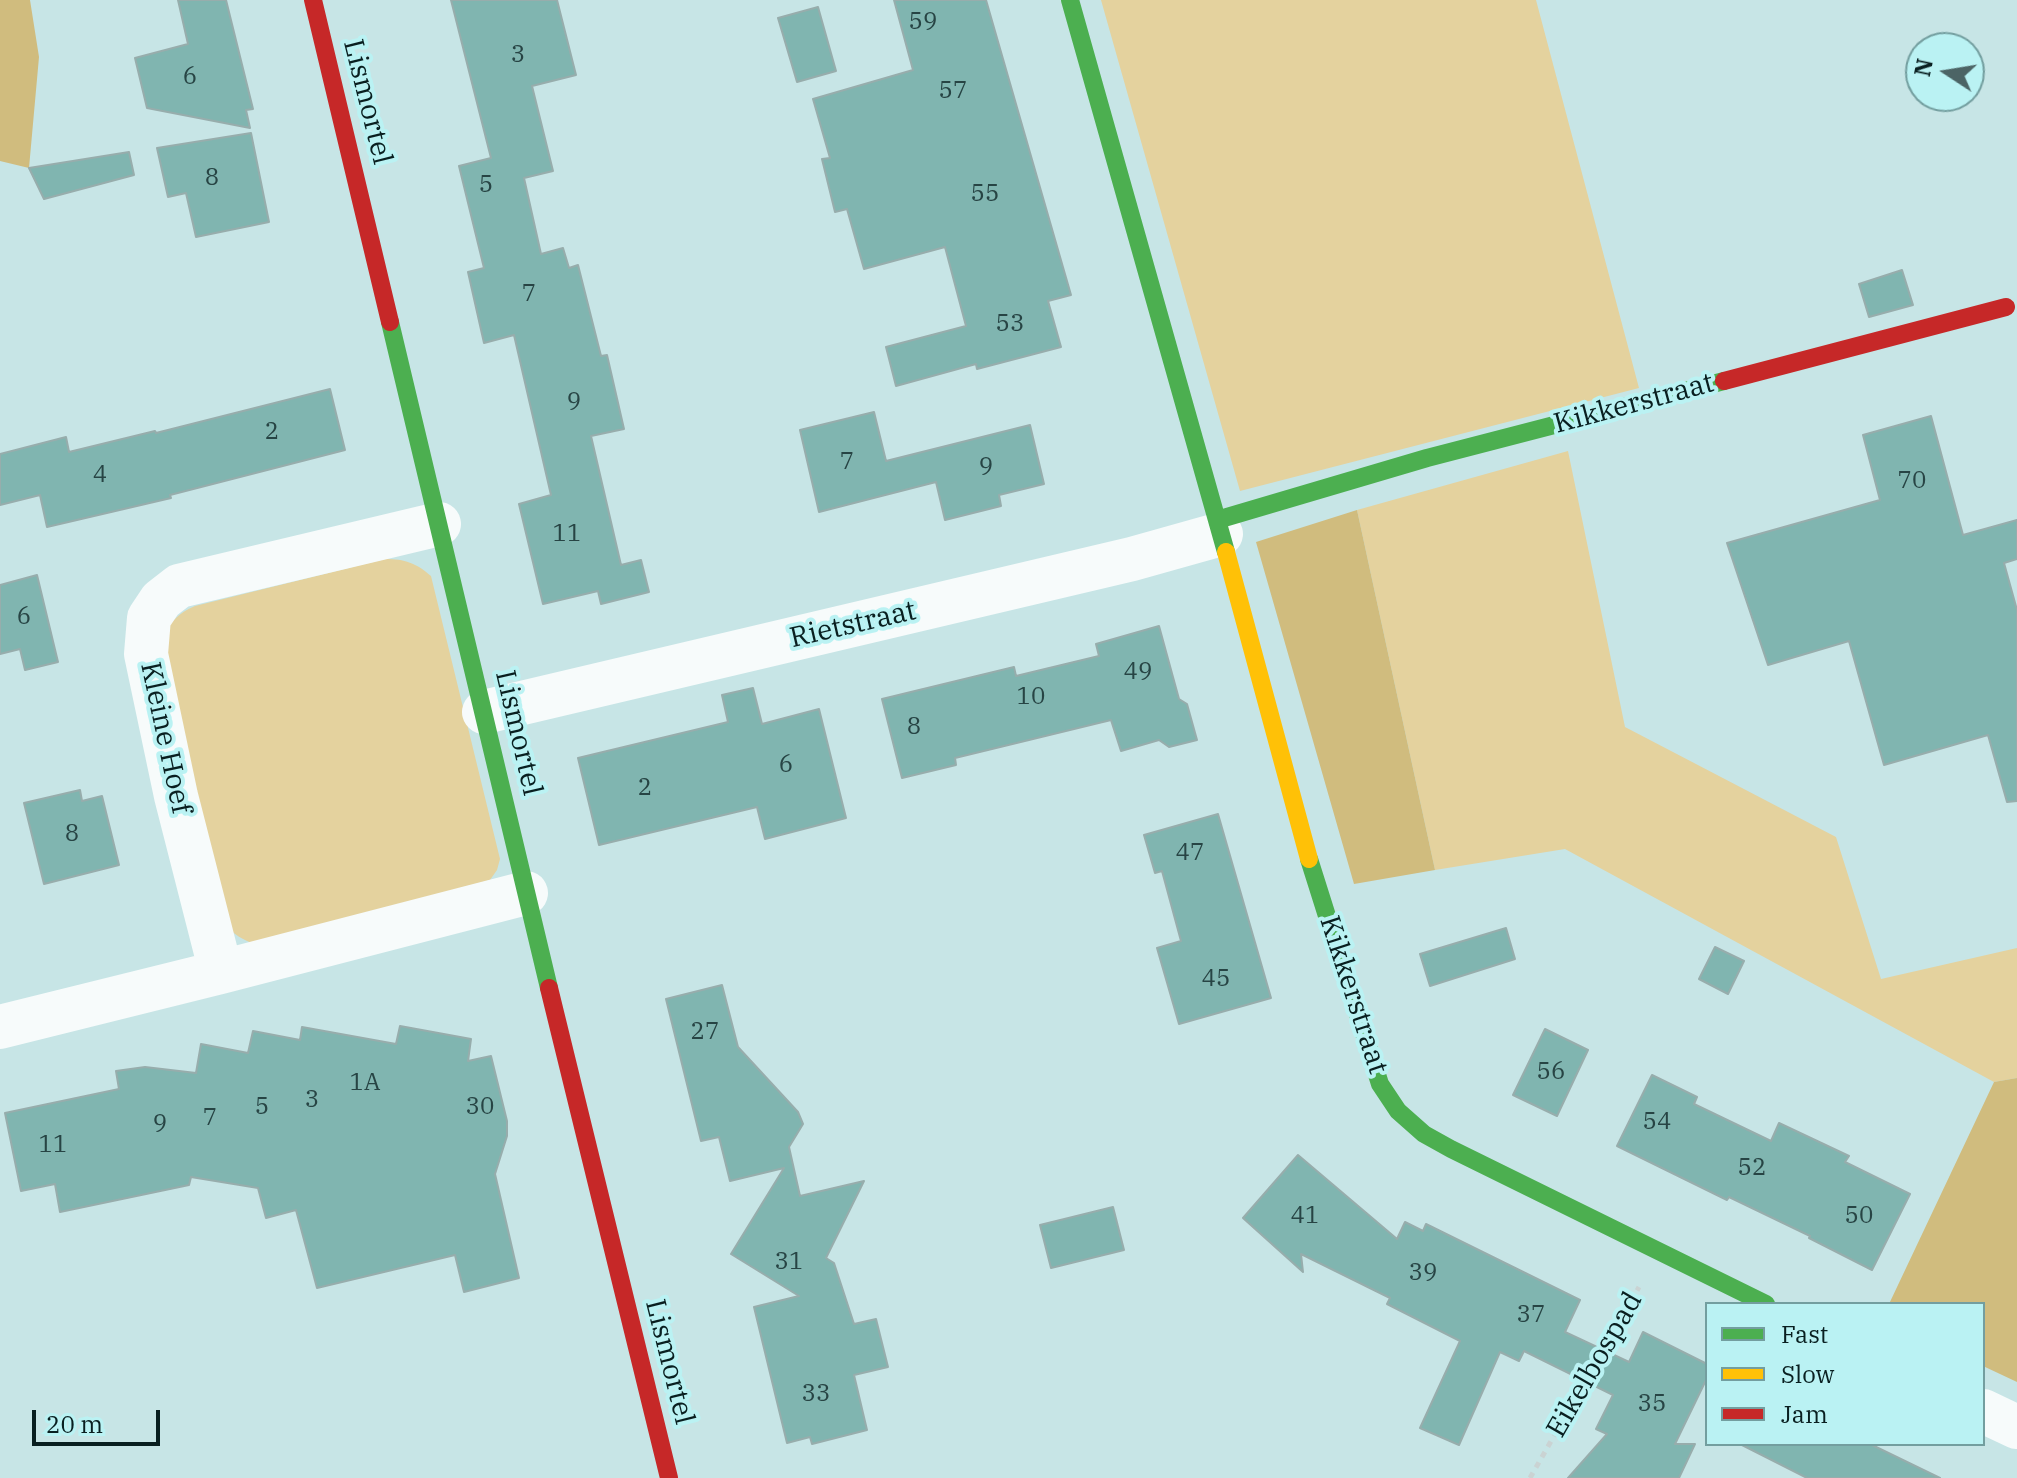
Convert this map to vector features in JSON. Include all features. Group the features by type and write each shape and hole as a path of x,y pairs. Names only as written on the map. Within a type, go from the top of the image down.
{"street":[{"name":"Lismortel","path":"313,0 669,1478"},
{"name":"Kikkerstraat","path":"1070,0 1219,527 1304,843 1380,1084 1398,1111 1424,1134 1762,1302"},
{"name":"Kikkerstraat","path":"1219,527 1427,458 2006,307"},
{"name":"Kleine Hoef","path":"221,972 176,796 146,654 149,618 161,600 179,586 439,524"},
{"name":"Rietstraat","path":"484,712 1132,559 1219,527"},
{"path":"0,1027 526,893"},
{"path":"1985,1412 2017,1427"}],"path":[{"name":"Eikelbospad","path":"1530,1478 1659,1252"}],"shaded area":[{"path":"0,0 30,0 39,57 29,168 0,161"},
{"path":"1101,0 1536,0 1639,388 1240,491"},
{"path":"1568,451 1625,727 1836,837 1881,979 2017,948 2017,1078 1994,1082 1565,849 1435,870 1357,510"},
{"path":"1357,510 1435,870 1354,884 1256,542"},
{"path":"385,559 410,563 431,576 500,859 497,870 490,880 255,944 239,937 226,925 160,638 175,619 195,606"},
{"path":"2017,1078 2017,1382 1985,1367 1985,1302 1890,1302 1994,1082"}],"building":[{"path":"178,0 226,0 253,109 246,110 250,128 147,108 135,58 188,44"},
{"path":"451,0 557,0 576,75 532,86 553,171 524,178 541,254 563,248 569,268 578,265 601,356 607,355 624,429 591,436 621,565 641,560 649,592 601,604 598,591 543,604 519,504 551,495 514,335 484,343 468,272 484,268 459,166 491,158"},
{"path":"894,0 986,0 1071,295 1048,301 1061,347 977,369 976,364 896,386 886,347 966,326 945,247 864,269 847,209 835,212 822,159 830,158 813,99 913,70"},
{"path":"818,7 836,71 797,82 778,18"},
{"path":"251,133 269,222 196,237 186,193 168,197 157,148"},
{"path":"129,152 134,175 44,199 29,168"},
{"path":"1902,270 1913,305 1869,317 1859,284"},
{"path":"330,389 345,450 170,495 171,498 47,527 40,495 0,505 0,454 66,437 69,452"},
{"path":"874,412 886,461 1030,425 1044,484 999,495 1001,506 945,520 936,482 819,512 800,430"},
{"path":"1931,416 1963,535 2017,520 2017,559 2004,563 2017,610 2017,801 2007,802 1988,735 1884,765 1849,641 1768,665 1727,543 1880,500 1863,435"},
{"path":"37,575 58,662 25,670 20,649 0,654 0,585"},
{"path":"1159,626 1179,699 1187,704 1197,740 1169,747 1159,740 1121,751 1111,720 955,758 956,765 902,778 882,699 1014,667 1016,676 1099,656 1096,644"},
{"path":"753,688 762,724 819,709 846,818 765,839 757,807 599,845 578,758 728,722 722,695"},
{"path":"80,790 82,801 102,796 119,865 44,884 24,803"},
{"path":"1218,814 1271,998 1179,1024 1157,948 1181,941 1162,871 1155,873 1144,835"},
{"path":"1506,928 1515,959 1430,986 1420,954"},
{"path":"1715,947 1744,961 1728,994 1699,979"},
{"path":"722,985 738,1047 798,1112 803,1124 789,1147 800,1196 864,1181 826,1258 834,1263 854,1324 876,1319 888,1367 854,1375 867,1430 812,1444 810,1437 787,1443 754,1307 799,1296 731,1254 784,1168 730,1181 719,1137 701,1141 666,999"},
{"path":"400,1026 471,1039 468,1061 491,1056 507,1121 507,1136 495,1174 519,1278 464,1292 455,1255 317,1288 296,1210 266,1218 258,1188 191,1177 189,1185 60,1212 55,1184 21,1191 5,1113 119,1089 116,1071 145,1067 196,1073 201,1044 248,1053 253,1031 300,1040 302,1027 396,1044"},
{"path":"1545,1029 1588,1050 1557,1116 1513,1095"},
{"path":"1652,1075 1697,1097 1694,1104 1771,1141 1779,1123 1849,1156 1845,1162 1910,1194 1872,1270 1810,1236 1729,1197 1727,1200 1617,1146"},
{"path":"1298,1155 1397,1239 1405,1222 1423,1231 1426,1224 1580,1300 1565,1332 1629,1362 1643,1332 1705,1363 1705,1382 1675,1444 1695,1444 1679,1478 1568,1478 1607,1434 1596,1429 1613,1395 1524,1351 1519,1361 1500,1352 1459,1445 1420,1428 1460,1341 1387,1304 1390,1298 1301,1254 1303,1272 1243,1218"},
{"path":"1113,1207 1124,1250 1051,1268 1040,1225"},
{"path":"1744,1446 1874,1446 1940,1478 1807,1478"}],"traffic: fast":[{"path":"1070,0 1226,552"},
{"path":"390,322 549,988"},
{"path":"1217,520 1427,458 1724,381"},
{"path":"1309,859 1380,1084 1398,1111 1424,1134 1451,1149 1762,1302"}],"traffic: slow":[{"path":"1226,552 1309,859"}],"traffic: jam":[{"path":"313,0 390,322"},
{"path":"1724,381 2006,307"},
{"path":"549,988 669,1478"}]}
